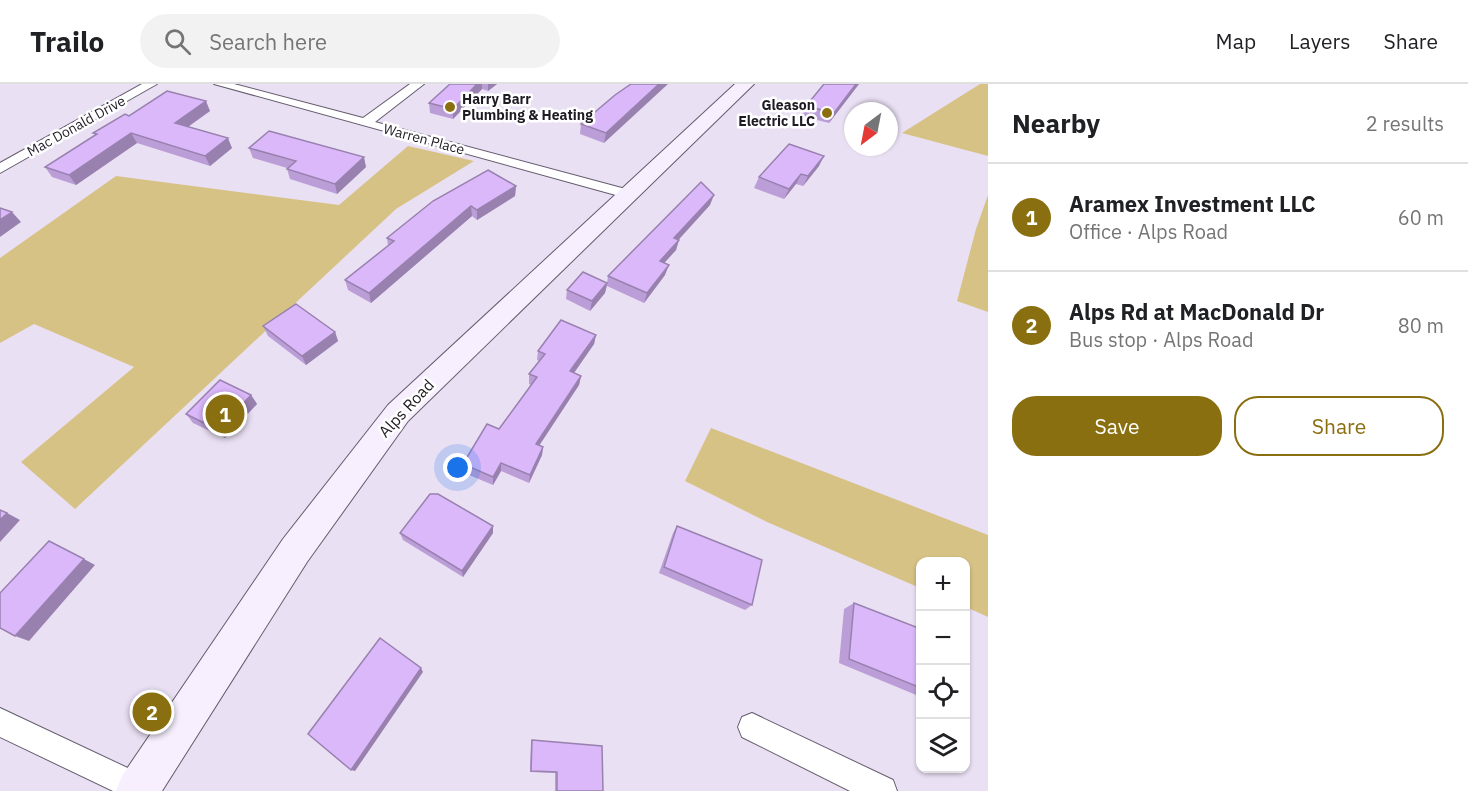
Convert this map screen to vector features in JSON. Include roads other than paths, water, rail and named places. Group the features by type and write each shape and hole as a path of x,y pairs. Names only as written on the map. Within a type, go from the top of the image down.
{"main road":[{"name":"Alps Road","path":"138,790 365,453 415,396 745,84"}],"street":[{"name":"Mac Donald Drive","path":"0,169 151,84"},
{"name":"Warren Place","path":"220,84 628,194"},
{"path":"365,123 418,84"},
{"path":"0,722 138,790"},
{"path":"752,727 882,791"}],"place":[{"name":"Harry Barr Plumbing & Heating","path":"450,107"},
{"name":"Gleason Electric LLC","path":"827,113"},
{"name":"Aramex Investment LLC","path":"225,414"},
{"name":"Alps Rd at MacDonald Dr","path":"152,712"}]}
